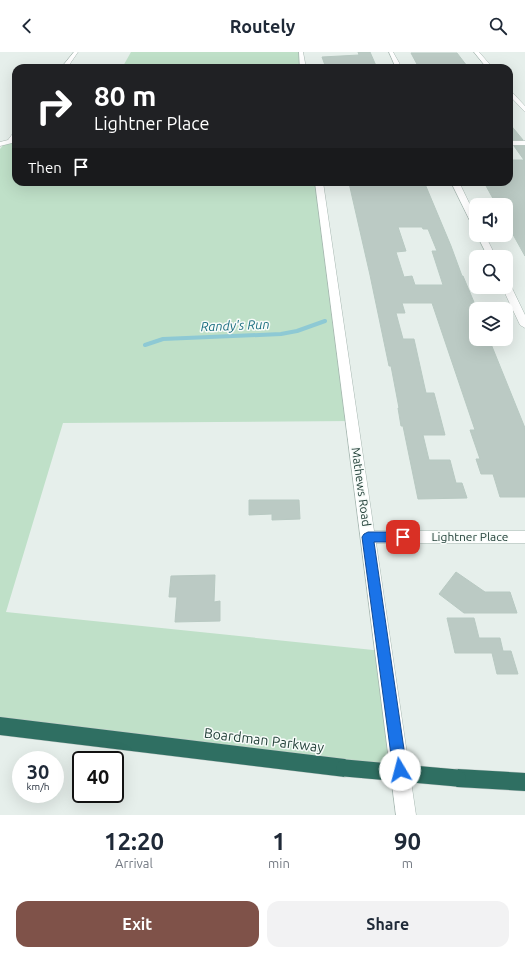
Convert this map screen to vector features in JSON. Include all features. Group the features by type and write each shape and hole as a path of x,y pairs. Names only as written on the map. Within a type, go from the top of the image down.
{"highway":[{"name":"Boardman Parkway","path":"0,726 345,768 457,778 525,782"}],"street":[{"path":"67,64 76,52"},
{"path":"301,52 302,64"},
{"path":"391,52 397,64"},
{"path":"476,52 486,64"},
{"path":"513,96 525,110"},
{"path":"3,144 10,142 12,139"},
{"path":"513,143 525,143"},
{"name":"Mathews Road","path":"320,186 406,815"},
{"path":"457,186 469,211"},
{"path":"510,294 525,325"},
{"name":"Lightner Place","path":"368,537 525,537"}],"green space":[{"path":"131,52 301,52 302,64 124,64"},
{"path":"12,142 12,186 320,186 352,421 63,423 6,612 383,651 398,773 0,726 0,149 4,144"}],"building":[{"path":"358,52 370,52 375,64 325,64 322,57 359,55"},
{"path":"411,53 457,53 465,64 417,64"},
{"path":"513,128 523,140 513,140"},
{"path":"514,146 525,146 525,256 513,235 513,198 493,198 486,186 513,186 513,160 524,160"},
{"path":"350,186 426,186 469,290 469,294 471,294 474,302 469,302 469,346 492,346 525,428 525,497 500,497 493,474 481,474 476,459 480,459 470,430 475,430 432,303 402,303 405,313 396,313 403,339 414,339 426,393 434,393 445,435 423,435 429,460 450,460 456,483 462,483 467,498 418,499 403,426 401,426 391,366 389,366","holes":["398,227 422,227 423,229 428,229 437,251 432,251 443,285 415,285 412,276 404,277 396,252 406,251"]},
{"path":"249,500 299,500 300,519 272,520 272,514 249,515"},
{"path":"456,572 485,592 510,592 517,613 464,613 439,594"},
{"path":"215,575 214,602 220,601 220,621 175,622 177,597 169,597 171,576"},
{"path":"447,618 474,618 479,638 500,638 503,651 511,651 518,674 497,674 492,653 455,653"}],"waterway":[{"name":"Randy's Run","path":"145,345 163,339 281,334 297,331 325,321"}],"route":[{"path":"400,770 368,537 403,537"}]}
